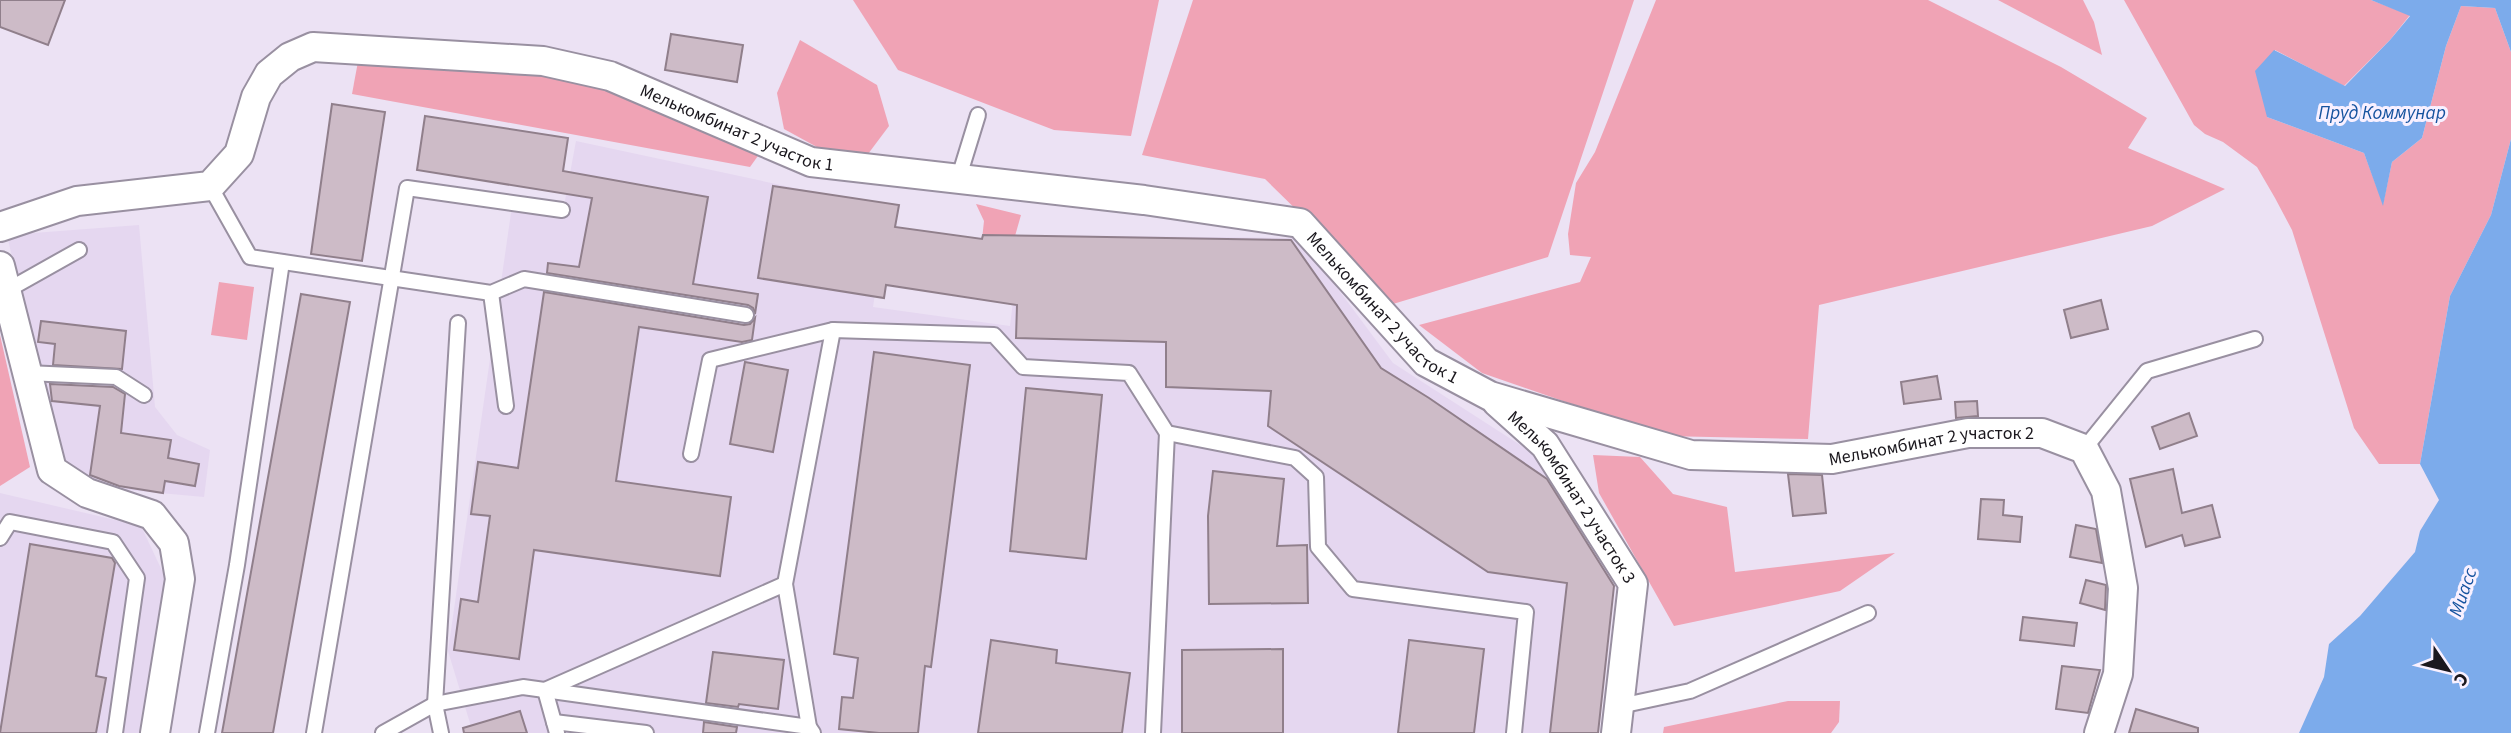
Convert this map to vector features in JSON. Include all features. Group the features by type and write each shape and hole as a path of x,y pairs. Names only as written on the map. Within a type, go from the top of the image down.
{"street":[{"name":"Мелькомбинат 2 участок 1","path":"210,186 239,154 256,97 269,74 290,57 313,47 543,61 610,76 811,162 1144,200 1300,223 1426,362 1490,396"},
{"path":"0,227 77,201 210,186"},
{"path":"3,278 52,470 87,493 152,515 174,543 180,579 155,733"},
{"name":"Мелькомбинат 2 участок 2","path":"1490,396 1691,455 1832,459 1968,433 2042,433 2084,449"},
{"name":"Мелькомбинат 2 участок 3","path":"1490,396 1545,445 1633,584 1618,719"},
{"path":"2084,449 2106,491 2123,588 2118,674 2099,733"}],"lane":[{"path":"958,180 978,115"},
{"path":"210,186 250,257 491,293 524,279 746,316"},
{"path":"314,733 407,188 562,210"},
{"path":"3,278 79,250"},
{"path":"207,733 237,565 282,262"},
{"path":"491,293 506,406"},
{"path":"441,733 435,704 458,323"},
{"path":"383,733 435,704 523,687 811,730 785,584 833,330"},
{"path":"691,454 710,360 833,330 994,335 1023,367 1129,373 1167,433 1153,733"},
{"path":"2084,449 2147,371 2255,339"},
{"path":"27,373 116,377 144,395"},
{"path":"1167,433 1295,458 1316,477 1318,547 1353,589 1526,612 1514,733"},
{"path":"0,538 10,522 113,542 137,578 115,733"},
{"path":"545,690 785,584"},
{"path":"1618,719 1690,691 1868,613"},
{"path":"545,690 556,727 646,733"}],"shaded area":[{"path":"853,0 1159,0 1131,136 1054,130 898,70"},
{"path":"1193,0 1634,0 1548,257 1393,304 1265,179 1142,155"},
{"path":"1656,0 1928,0 2061,67 2147,118 2128,148 2225,189 2152,226 1819,305 1808,439 1664,436 1482,373 1419,325 1580,282 1591,257 1570,255 1568,234 1576,183 1595,152"},
{"path":"1998,0 2083,0 2094,22 2102,55"},
{"path":"2124,0 2371,0 2410,15 2390,40 2344,86 2275,50 2267,117 2364,153 2383,204 2392,162 2422,138 2446,46 2461,6 2495,8 2511,52 2511,139 2491,215 2450,296 2420,464 2379,464 2354,428 2292,230 2275,198 2257,167 2194,125"},
{"path":"800,40 877,85 889,126 868,154 837,158 784,129 777,93"},
{"path":"359,56 592,81 760,153 750,167 352,94"},
{"path":"576,141 888,208 873,307 1010,326 1021,235 1300,238 1393,363 1556,468 1612,571 1594,733 473,733 448,651 513,199 564,206"},
{"path":"976,204 1021,215 1015,236 981,249 984,221"},
{"path":"139,225 155,407 177,435 210,450 204,497 83,486 59,464 7,235"},
{"path":"219,282 254,287 247,340 211,335"},
{"path":"0,335 30,467 0,486"},
{"path":"1593,455 1640,457 1673,494 1727,507 1735,572 1895,553 1840,591 1674,626 1599,493"},
{"path":"0,493 141,526 165,577 139,733 0,733"},
{"path":"1788,701 1840,701 1839,722 1831,733 1663,733 1664,727"}],"water":[{"name":"Пруд Коммунар","path":"2371,0 2511,0 2511,52 2495,8 2461,6 2446,46 2422,138 2392,162 2383,206 2364,153 2267,117 2255,71 2274,50 2345,86 2410,16"},
{"name":"Миасс","path":"2511,139 2511,733 2299,733 2324,677 2329,644 2360,616 2415,552 2420,531 2439,500 2420,464 2450,296 2491,215"}],"building":[{"path":"0,0 65,0 48,45 0,27"},
{"path":"671,34 743,45 737,82 665,70"},
{"path":"332,104 385,112 362,261 311,254"},
{"path":"425,116 568,138 563,171 708,197 693,284 758,294 755,314 753,308 748,305 547,273 548,263 579,267 592,198 417,170"},
{"path":"773,186 899,205 895,227 982,239 983,235 1291,240 1381,368 1547,479 1614,586 1598,733 1550,733 1567,583 1488,572 1268,426 1271,391 1166,387 1166,342 1016,338 1017,305 886,285 884,298 758,278"},
{"path":"544,292 744,325 750,324 755,318 752,340 742,342 639,327 616,481 731,497 720,576 534,550 519,659 454,650 461,599 478,602 490,516 471,514 478,462 518,468"},
{"path":"301,294 350,302 273,733 222,733"},
{"path":"2101,300 2108,329 2071,338 2064,310"},
{"path":"41,321 126,331 122,369 53,365 55,344 38,342"},
{"path":"874,352 970,365 931,667 925,666 918,733 839,729 842,697 853,698 858,658 834,654"},
{"path":"745,362 788,370 773,452 730,444"},
{"path":"1937,376 1941,399 1904,404 1901,382"},
{"path":"50,384 113,387 125,394 121,433 171,440 168,458 199,464 195,486 165,481 163,493 119,486 90,475 100,406 52,401"},
{"path":"1026,388 1102,395 1086,559 1010,551"},
{"path":"1977,401 1978,416 1956,418 1955,402"},
{"path":"2189,413 2197,436 2160,449 2152,427"},
{"path":"2173,469 2182,513 2212,505 2220,537 2185,546 2182,535 2146,547 2130,479"},
{"path":"1213,471 1284,479 1277,546 1307,545 1308,603 1209,604 1208,516"},
{"path":"1788,474 1822,475 1826,513 1793,516"},
{"path":"1981,499 2004,500 2003,515 2022,517 2020,542 1978,539"},
{"path":"2076,525 2096,529 2102,563 2070,557"},
{"path":"30,544 112,558 115,563 96,676 106,678 96,733 0,733"},
{"path":"2086,580 2106,585 2105,610 2080,603"},
{"path":"2023,617 2077,623 2074,646 2020,640"},
{"path":"991,640 1057,650 1056,663 1130,673 1122,733 978,733"},
{"path":"1409,640 1484,649 1474,733 1398,733"},
{"path":"1283,649 1283,733 1182,733 1182,650"},
{"path":"713,652 784,660 778,709 706,703"},
{"path":"2062,666 2100,670 2088,713 2056,709"},
{"path":"2136,709 2198,728 2198,733 2129,733"},
{"path":"520,711 527,733 464,733 463,728"},
{"path":"704,722 737,727 736,733 703,733"}]}
